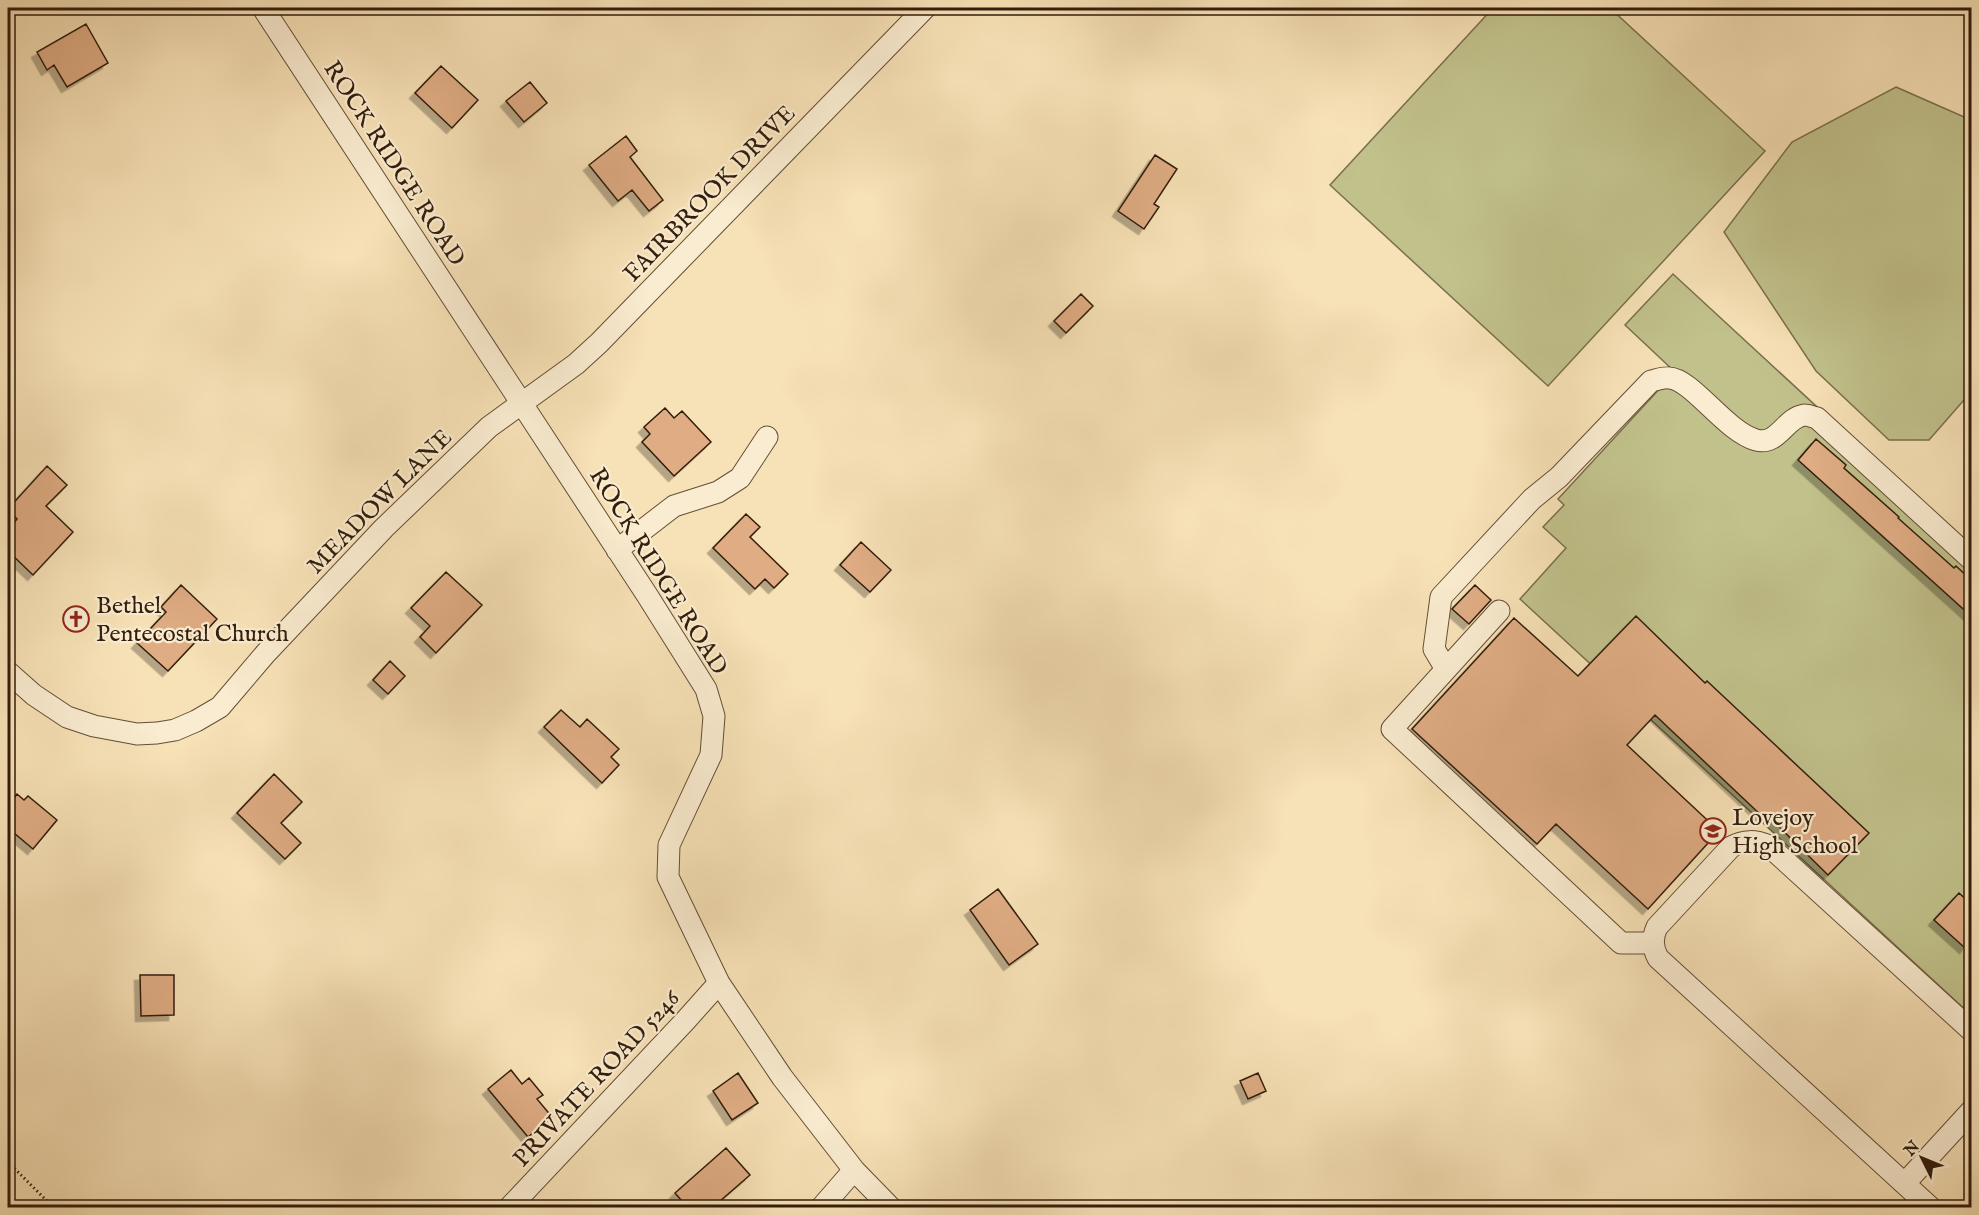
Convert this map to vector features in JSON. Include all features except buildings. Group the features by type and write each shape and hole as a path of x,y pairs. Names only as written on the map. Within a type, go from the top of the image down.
{"street":[{"name":"ROCK RIDGE ROAD","path":"263,8 706,689 714,716 711,755 669,845 668,877 719,983 782,1077 854,1170 891,1208"},
{"name":"FAIRBROOK DRIVE","path":"521,402 576,364 599,343 925,8"},
{"path":"1446,669 1434,649 1441,597 1532,499 1559,477 1651,381 1670,378 1682,382 1737,432 1759,441 1776,437 1795,418 1805,415 1817,418 1971,560"},
{"name":"MEADOW LANE","path":"8,672 34,695 67,717 94,726 137,734 175,730 196,721 220,707 266,653 384,528 489,427 521,402"},
{"path":"617,550 674,506 718,492 740,478 767,437"},
{"path":"1499,611 1392,729 1621,943 1653,943"},
{"path":"1931,1208 1658,958 1653,943 1657,927 1731,847 1740,843 1760,842 1769,846 1971,1031"},
{"name":"PRIVATE ROAD 5246","path":"509,1208 719,983"},
{"path":"1905,1183 1971,1110"},
{"path":"821,1208 854,1170"}],"path":[{"path":"8,1162 54,1208"}],"green space":[{"path":"1493,8 1610,8 1765,151 1548,386 1330,185"},
{"path":"1896,87 1971,120 1971,392 1929,440 1889,440 1816,371 1724,232 1792,142"},
{"path":"1673,274 1945,525 1971,565 1971,1015 1520,599 1566,548 1543,527 1564,505 1558,499 1675,372 1625,325"},
{"path":"1971,473 1971,513 1967,510 1966,479"}],"place":[{"name":"Bethel Pentecostal Church","path":"76,619"},
{"name":"Lovejoy High School","path":"1713,831"}]}
